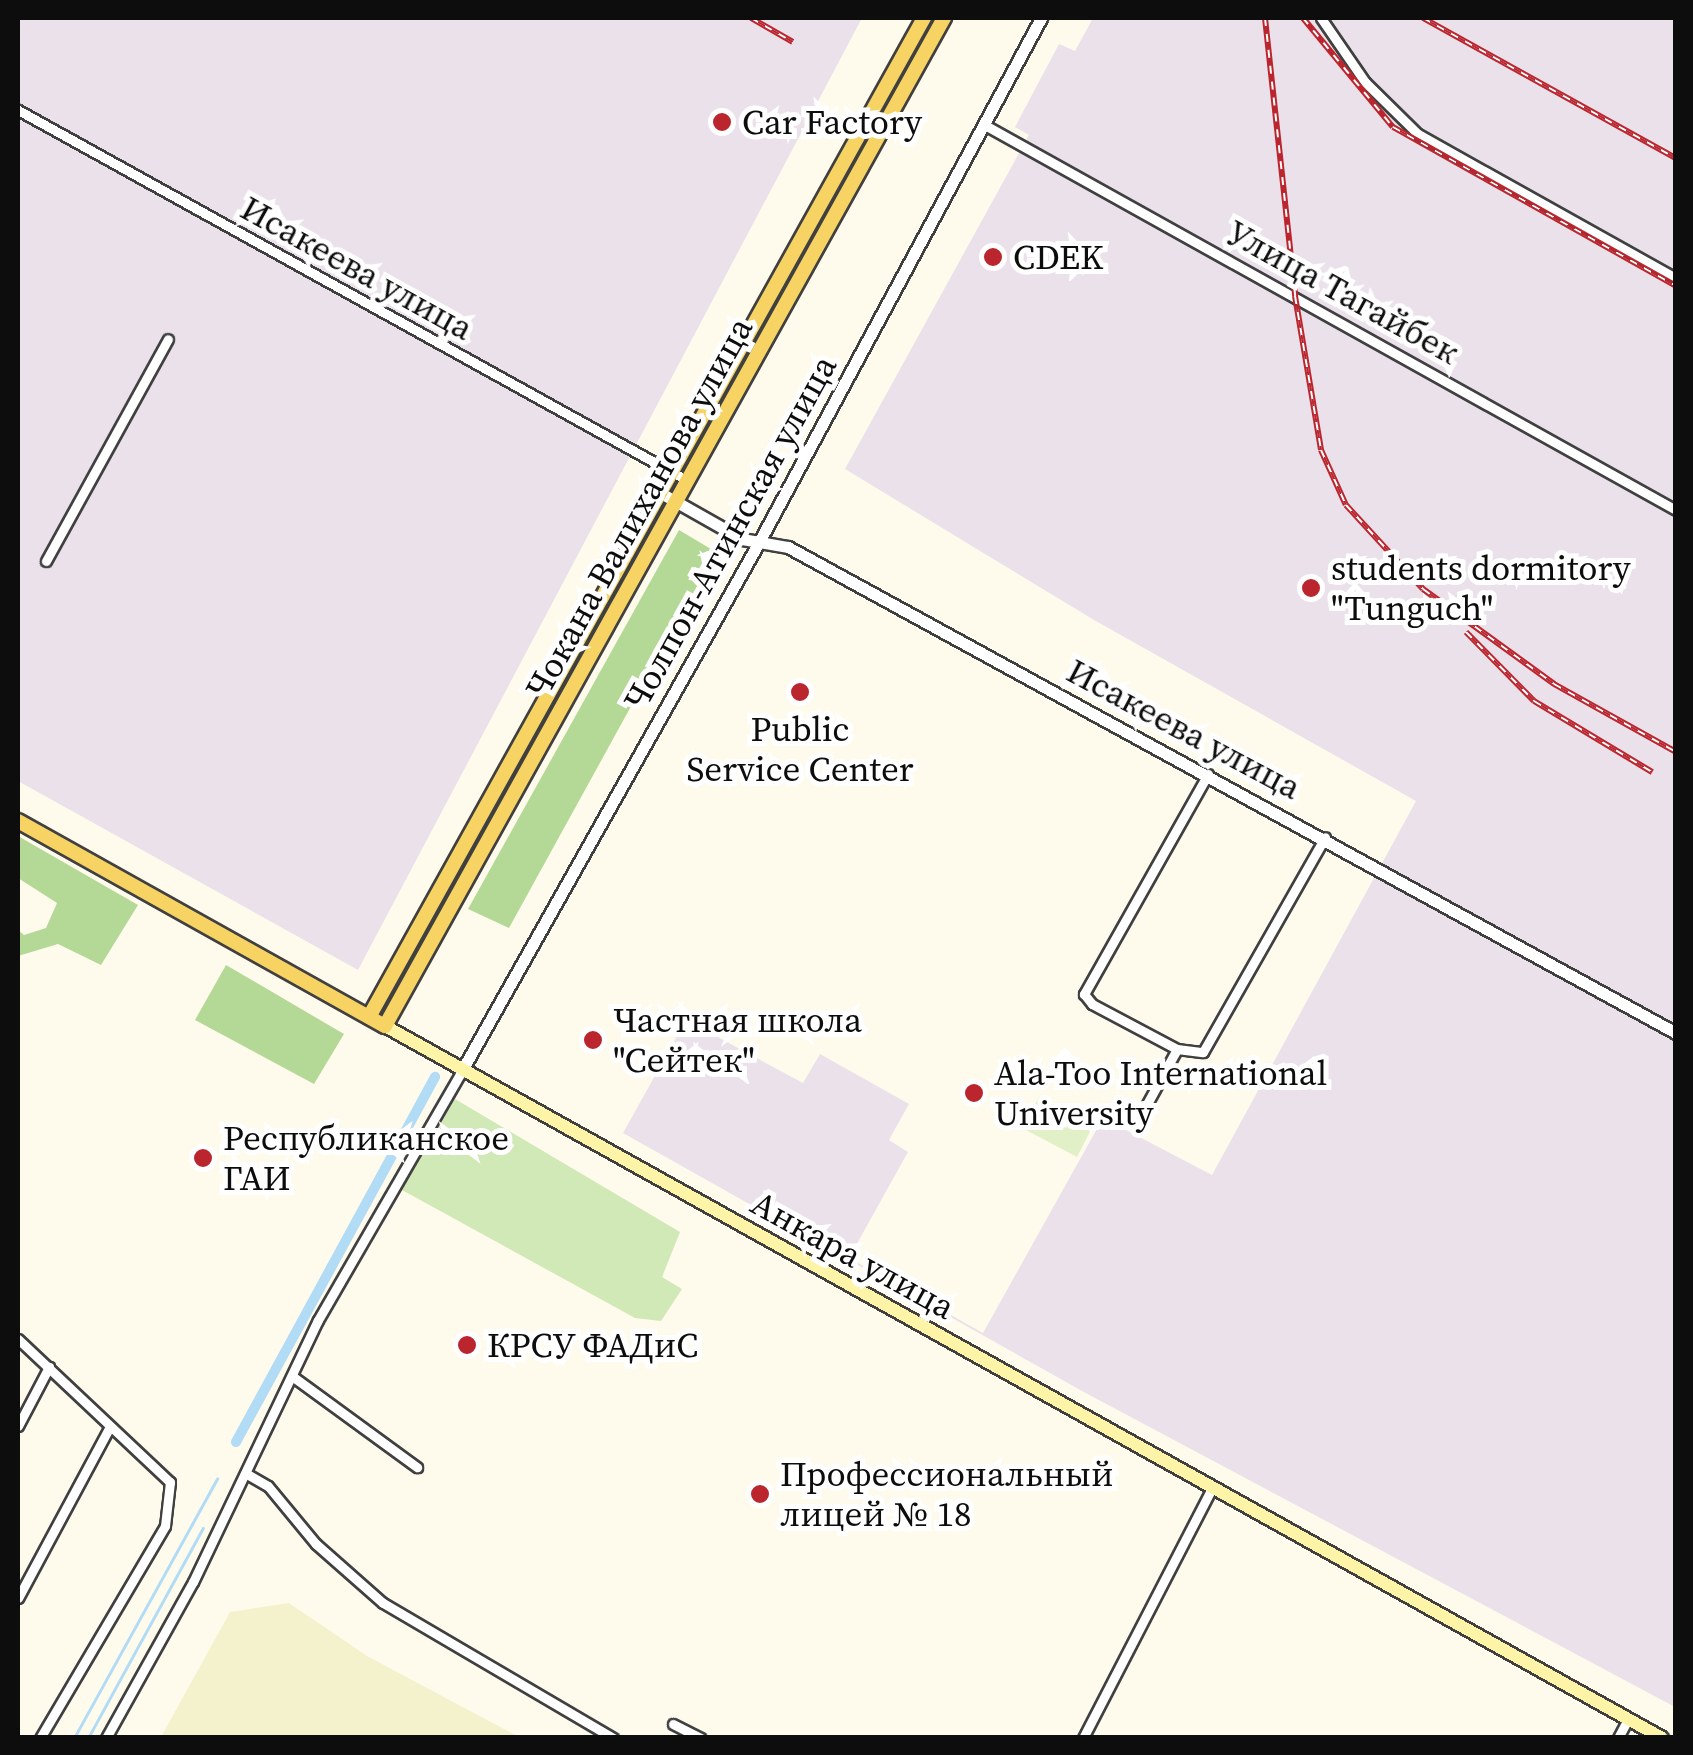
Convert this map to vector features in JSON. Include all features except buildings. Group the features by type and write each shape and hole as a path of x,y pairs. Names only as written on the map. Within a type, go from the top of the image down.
{"main road":[{"name":"Чокана Валиханова улица","path":"369,1017 924,18"},
{"name":"Чокана Валиханова улица","path":"385,1026 944,18"},
{"path":"802,233 820,243"},
{"path":"536,718 552,727"},
{"name":"Анкара улица","path":"18,821 461,1072 1662,1738"}],"street":[{"name":"Чолпон-Атинская улица","path":"461,1072 760,542 1041,18"},
{"path":"1321,18 1365,82 1418,134 1676,278"},
{"name":"Исакеева улица","path":"18,110 688,481"},
{"name":"Улица Тагайбек","path":"982,124 1676,510"},
{"path":"46,560 168,339"},
{"name":"Исакеева улица","path":"659,492 736,536 788,547 1325,837 1676,1033"},
{"path":"1208,774 1084,994 1176,1049 1204,1052 1325,837"},
{"path":"1136,1124 1176,1049"},
{"path":"106,1738 245,1478 292,1376 461,1072"},
{"path":"18,1339 108,1428 170,1482 166,1526 40,1738"},
{"path":"18,1426 48,1367"},
{"path":"292,1376 416,1467"},
{"path":"18,1598 108,1428"},
{"path":"245,1478 268,1486 316,1544 383,1603 613,1738"},
{"path":"1083,1738 1212,1488"},
{"path":"1618,1738 1628,1719"},
{"path":"673,1724 702,1738"}],"shaded area":[{"path":"18,18 862,18 358,970 18,781"},
{"path":"1093,18 1675,18 1675,1707 1082,1391 623,1133 686,1020 803,1083 820,1054 909,1104 889,1140 908,1152 849,1258 983,1333 1103,1118 1212,1175 1416,801 1094,620 845,469 1029,135 1015,127 1059,44 1075,51"},
{"path":"289,1603 367,1656 519,1737 161,1737 230,1612"}],"green space":[{"path":"679,530 716,552 509,928 468,909"},
{"path":"18,836 138,905 101,965 58,944 18,956 18,930 24,935 46,928 57,903 18,878"},
{"path":"226,965 344,1034 314,1084 195,1020"},
{"path":"1039,1097 1093,1126 1077,1157 1022,1128"},
{"path":"455,1099 680,1232 662,1277 682,1289 661,1321 635,1318 402,1190"}],"waterway":[{"path":"236,1442 435,1077"},
{"path":"74,1738 217,1479"},
{"path":"88,1738 203,1528"}],"railway":[{"path":"751,18 793,42"},
{"path":"1265,18 1295,296 1321,450 1346,505 1423,589 1554,684 1676,752"},
{"path":"1303,18 1393,127 1676,286"},
{"path":"1423,18 1676,158"},
{"path":"1466,632 1534,701 1652,772"}],"place":[{"name":"Car Factory","path":"722,122"},
{"name":"CDEK","path":"993,257"},
{"name":"students dormitory \"Tunguch\"","path":"1311,588"},
{"name":"Public Service Center","path":"800,692"},
{"name":"Частная школа \"Сейтек\"","path":"593,1040"},
{"name":"Ala-Too International University","path":"974,1093"},
{"name":"Республиканское ГАИ","path":"203,1158"},
{"name":"КРСУ ФАДиС","path":"467,1345"},
{"name":"Профессиональный лицей № 18","path":"760,1494"}]}
